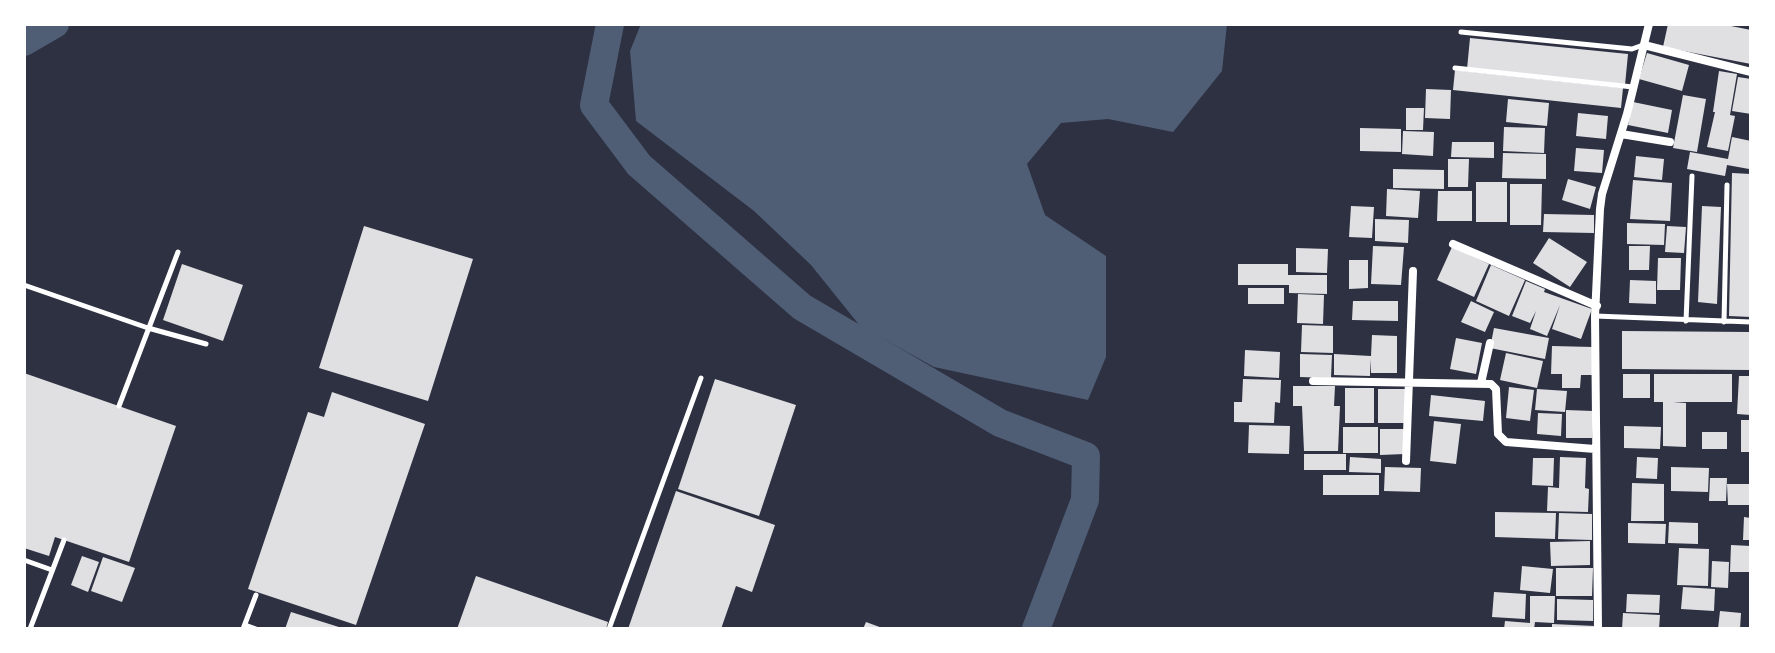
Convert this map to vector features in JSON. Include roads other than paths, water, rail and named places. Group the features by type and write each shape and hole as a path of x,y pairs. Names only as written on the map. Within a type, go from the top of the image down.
{"street":[{"path":"1598,629 1596,311 1602,194 1649,24"},
{"path":"1644,45 1751,72"},
{"path":"1621,134 1670,142"},
{"path":"1453,244 1596,311"},
{"path":"1406,461 1413,271"},
{"path":"1481,383 1490,343"},
{"path":"1313,381 1491,384 1496,389 1498,434 1506,442 1595,449"}],"lane":[{"path":"1461,32 1632,49 1644,45"},
{"path":"1455,68 1633,88"},
{"path":"1686,321 1692,176"},
{"path":"1724,322 1727,185"},
{"path":"119,406 178,252"},
{"path":"24,285 148,328 206,344"},
{"path":"1596,311 1686,321 1751,322"},
{"path":"609,629 701,378"},
{"path":"30,629 64,540"},
{"path":"24,560 52,570"},
{"path":"256,595 244,627 256,629"}],"water":[{"path":"641,24 1227,24 1222,71 1173,132 1108,119 1061,123 1027,164 1045,215 1106,256 1106,357 1088,400 934,367 860,326 811,265 754,211 636,121 630,51"}],"waterway":[{"path":"24,42 55,24"},
{"path":"610,24 594,105 639,165 802,307 1000,423 1086,456 1085,500 1036,629"}]}
